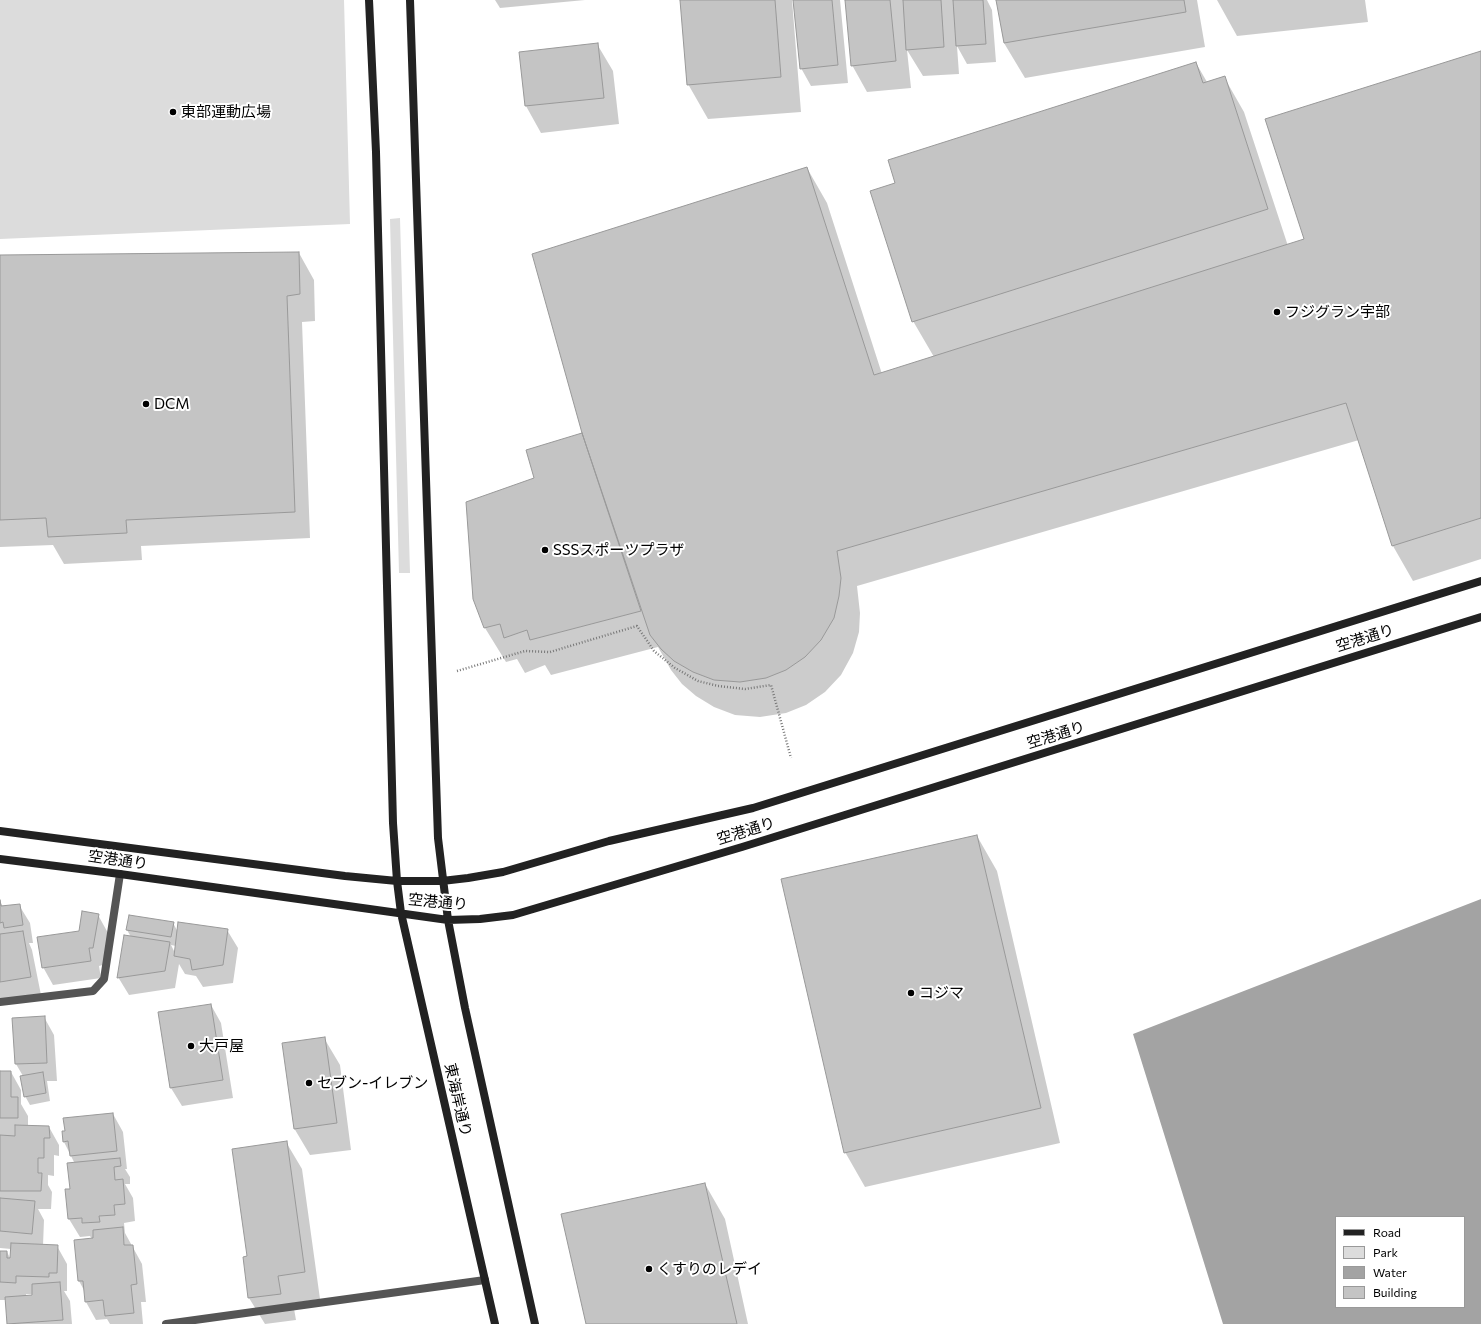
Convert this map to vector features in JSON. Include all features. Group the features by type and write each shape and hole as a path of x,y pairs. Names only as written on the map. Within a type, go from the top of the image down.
{"street":[{"name":"東海岸通り","path":"370,0 376,152 392,823 400,913 495,1324"},
{"name":"東海岸通り","path":"410,0 437,827 442,881 465,1008 535,1324"},
{"name":"空港通り","path":"0,831 345,876 398,881 442,881 503,872 608,841 753,808 1481,581"},
{"name":"空港通り","path":"0,858 448,920 480,919 513,915 750,844 1481,617"},
{"path":"0,1002 93,990 104,979 120,874"},
{"path":"166,1324 485,1280"}],"path":[{"path":"457,671 525,651 550,652 637,626 654,651 675,668 698,681 718,686 745,689 772,685 791,758"}],"green space":[{"name":"東部運動広場","path":"0,0 344,0 350,224 0,239"},
{"path":"400,218 410,573 399,573 390,219"}],"water":[{"path":"1481,899 1481,1324 1223,1324 1133,1034"}],"building":[{"path":"680,0 775,0 781,77 687,85"},
{"path":"793,0 832,0 838,65 800,69"},
{"path":"845,0 890,0 896,61 851,66"},
{"path":"903,0 941,0 944,47 906,50"},
{"path":"953,0 983,0 986,44 956,46"},
{"path":"996,0 1184,0 1186,12 1004,43"},
{"path":"598,43 604,98 525,106 519,52"},
{"name":"フジグラン宇部","path":"1481,51 1481,518 1392,546 1346,403 837,551 841,578 834,618 821,640 805,657 786,670 766,678 740,682 714,680 693,672 674,661 661,649 650,635 582,433 532,254 807,167 874,375 1304,239 1265,119"},
{"path":"1196,62 1203,83 1225,76 1268,209 912,322 870,191 895,183 888,160"},
{"name":"DCM","path":"299,252 300,294 287,296 295,512 126,520 127,533 48,537 46,518 0,520 0,255"},
{"name":"SSSスポーツプラザ","path":"582,433 641,611 530,640 527,630 504,638 500,624 484,628 473,599 466,502 534,478 526,450"},
{"name":"コジマ","path":"977,835 1041,1108 844,1153 781,879"},
{"path":"0,900 1,906 20,904 23,925 4,928 3,922 0,923"},
{"path":"82,911 99,914 93,948 89,948 91,961 42,968 37,937 79,931"},
{"path":"129,915 174,922 171,937 126,930"},
{"path":"178,922 228,929 223,965 192,970 190,959 174,956"},
{"path":"23,931 31,977 0,982 0,934"},
{"path":"124,935 170,942 165,971 117,978"},
{"name":"大戸屋","path":"211,1004 223,1080 170,1088 158,1012"},
{"path":"45,1016 47,1063 15,1064 12,1018"},
{"name":"セブン-イレブン","path":"325,1037 337,1123 294,1129 282,1043"},
{"path":"0,1071 11,1071 11,1097 18,1097 18,1118 0,1118"},
{"path":"43,1072 46,1093 24,1097 20,1076"},
{"path":"113,1113 117,1151 70,1156 68,1141 63,1142 62,1131 65,1131 63,1118"},
{"path":"15,1125 49,1126 50,1138 44,1138 44,1158 38,1158 38,1173 42,1173 41,1191 0,1191 0,1135 15,1136"},
{"path":"287,1141 305,1272 278,1276 281,1294 248,1298 243,1257 247,1256 232,1149"},
{"path":"120,1158 121,1166 114,1167 115,1180 123,1179 125,1204 114,1205 115,1215 99,1216 100,1222 82,1223 82,1218 68,1219 65,1189 70,1189 67,1163"},
{"name":"くすりのレデイ","path":"705,1183 737,1324 586,1324 561,1214"},
{"path":"0,1198 35,1201 32,1234 0,1231"},
{"path":"123,1227 124,1245 133,1245 137,1284 131,1285 134,1313 105,1316 103,1300 85,1302 83,1281 78,1281 74,1240 93,1238 93,1230"},
{"path":"11,1243 58,1245 57,1273 49,1273 49,1277 16,1276 16,1283 0,1282 0,1251 7,1251 7,1258 10,1258"},
{"path":"60,1282 63,1320 7,1324 5,1297 32,1295 32,1284"}],"place":[{"name":"東部運動広場","path":"173,112"},
{"name":"フジグラン宇部","path":"1277,312"},
{"name":"DCM","path":"146,404"},
{"name":"SSSスポーツプラザ","path":"545,550"},
{"name":"コジマ","path":"911,993"},
{"name":"大戸屋","path":"191,1046"},
{"name":"セブン-イレブン","path":"309,1083"},
{"name":"くすりのレデイ","path":"649,1269"}]}
